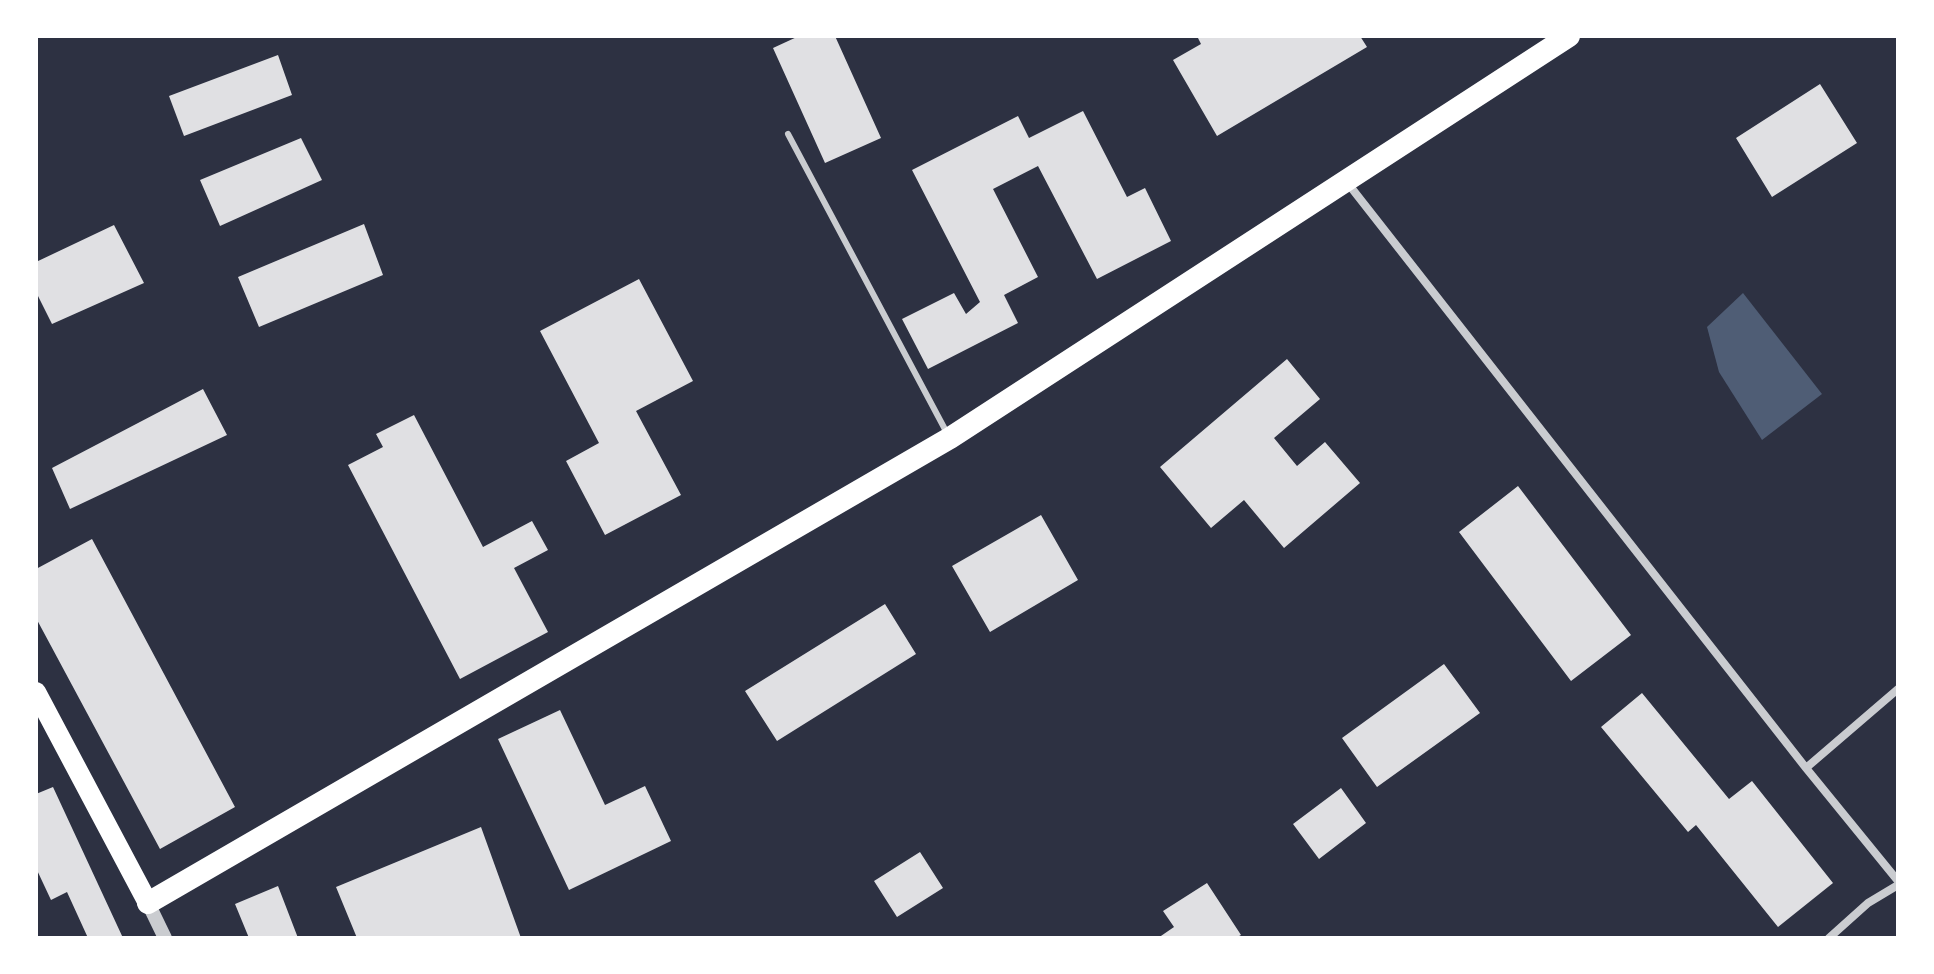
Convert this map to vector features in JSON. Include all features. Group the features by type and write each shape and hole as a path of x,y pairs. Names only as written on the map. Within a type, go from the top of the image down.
{"highway":[{"path":"148,903 950,438 1569,36"}],"main road":[{"path":"36,692 148,903"}],"street":[{"path":"1346,181 1898,883 1868,903 1829,938"},
{"path":"1806,768 1898,689"},
{"path":"148,903 165,938"}],"lane":[{"path":"788,134 950,438"}],"water":[{"path":"1743,293 1822,394 1762,440 1719,372 1707,327"}],"building":[{"path":"799,36 835,36 881,138 825,163 773,48"},
{"path":"1197,36 1360,36 1367,47 1217,136 1173,60 1201,44"},
{"path":"278,55 292,95 184,136 169,96"},
{"path":"1820,84 1857,143 1772,197 1736,138"},
{"path":"1083,111 1127,197 1145,188 1171,241 1097,279 1038,166 993,189 1038,277 1004,295 1018,323 928,369 902,319 954,293 966,314 980,302 912,170 1018,116 1029,138"},
{"path":"301,138 322,180 220,226 200,180"},
{"path":"364,224 383,275 259,327 238,277"},
{"path":"114,225 144,283 52,324 36,292 36,262"},
{"path":"639,279 693,381 636,411 681,495 605,535 566,461 599,443 540,331"},
{"path":"1287,359 1320,399 1274,438 1297,466 1325,442 1360,483 1284,548 1244,500 1211,528 1160,467"},
{"path":"203,389 227,435 70,509 52,468"},
{"path":"414,415 483,547 532,521 548,550 514,568 548,632 460,679 348,465 383,447 376,434"},
{"path":"1518,486 1631,635 1571,681 1459,532"},
{"path":"1041,515 1078,580 990,632 952,566"},
{"path":"92,539 235,807 160,849 36,618 36,569"},
{"path":"885,604 916,654 777,741 745,691"},
{"path":"1444,664 1480,713 1377,787 1342,738"},
{"path":"1642,693 1729,799 1752,781 1833,883 1778,927 1696,825 1688,832 1601,727"},
{"path":"560,710 605,805 645,786 671,841 569,890 498,739"},
{"path":"53,787 123,938 88,938 67,892 51,900 36,868 36,794"},
{"path":"1341,788 1366,823 1319,859 1293,824"},
{"path":"481,827 521,938 357,938 336,887"},
{"path":"920,852 943,888 897,917 874,881"},
{"path":"1207,883 1241,935 1235,938 1158,938 1174,927 1163,911"},
{"path":"278,886 298,938 249,938 235,904"}]}
